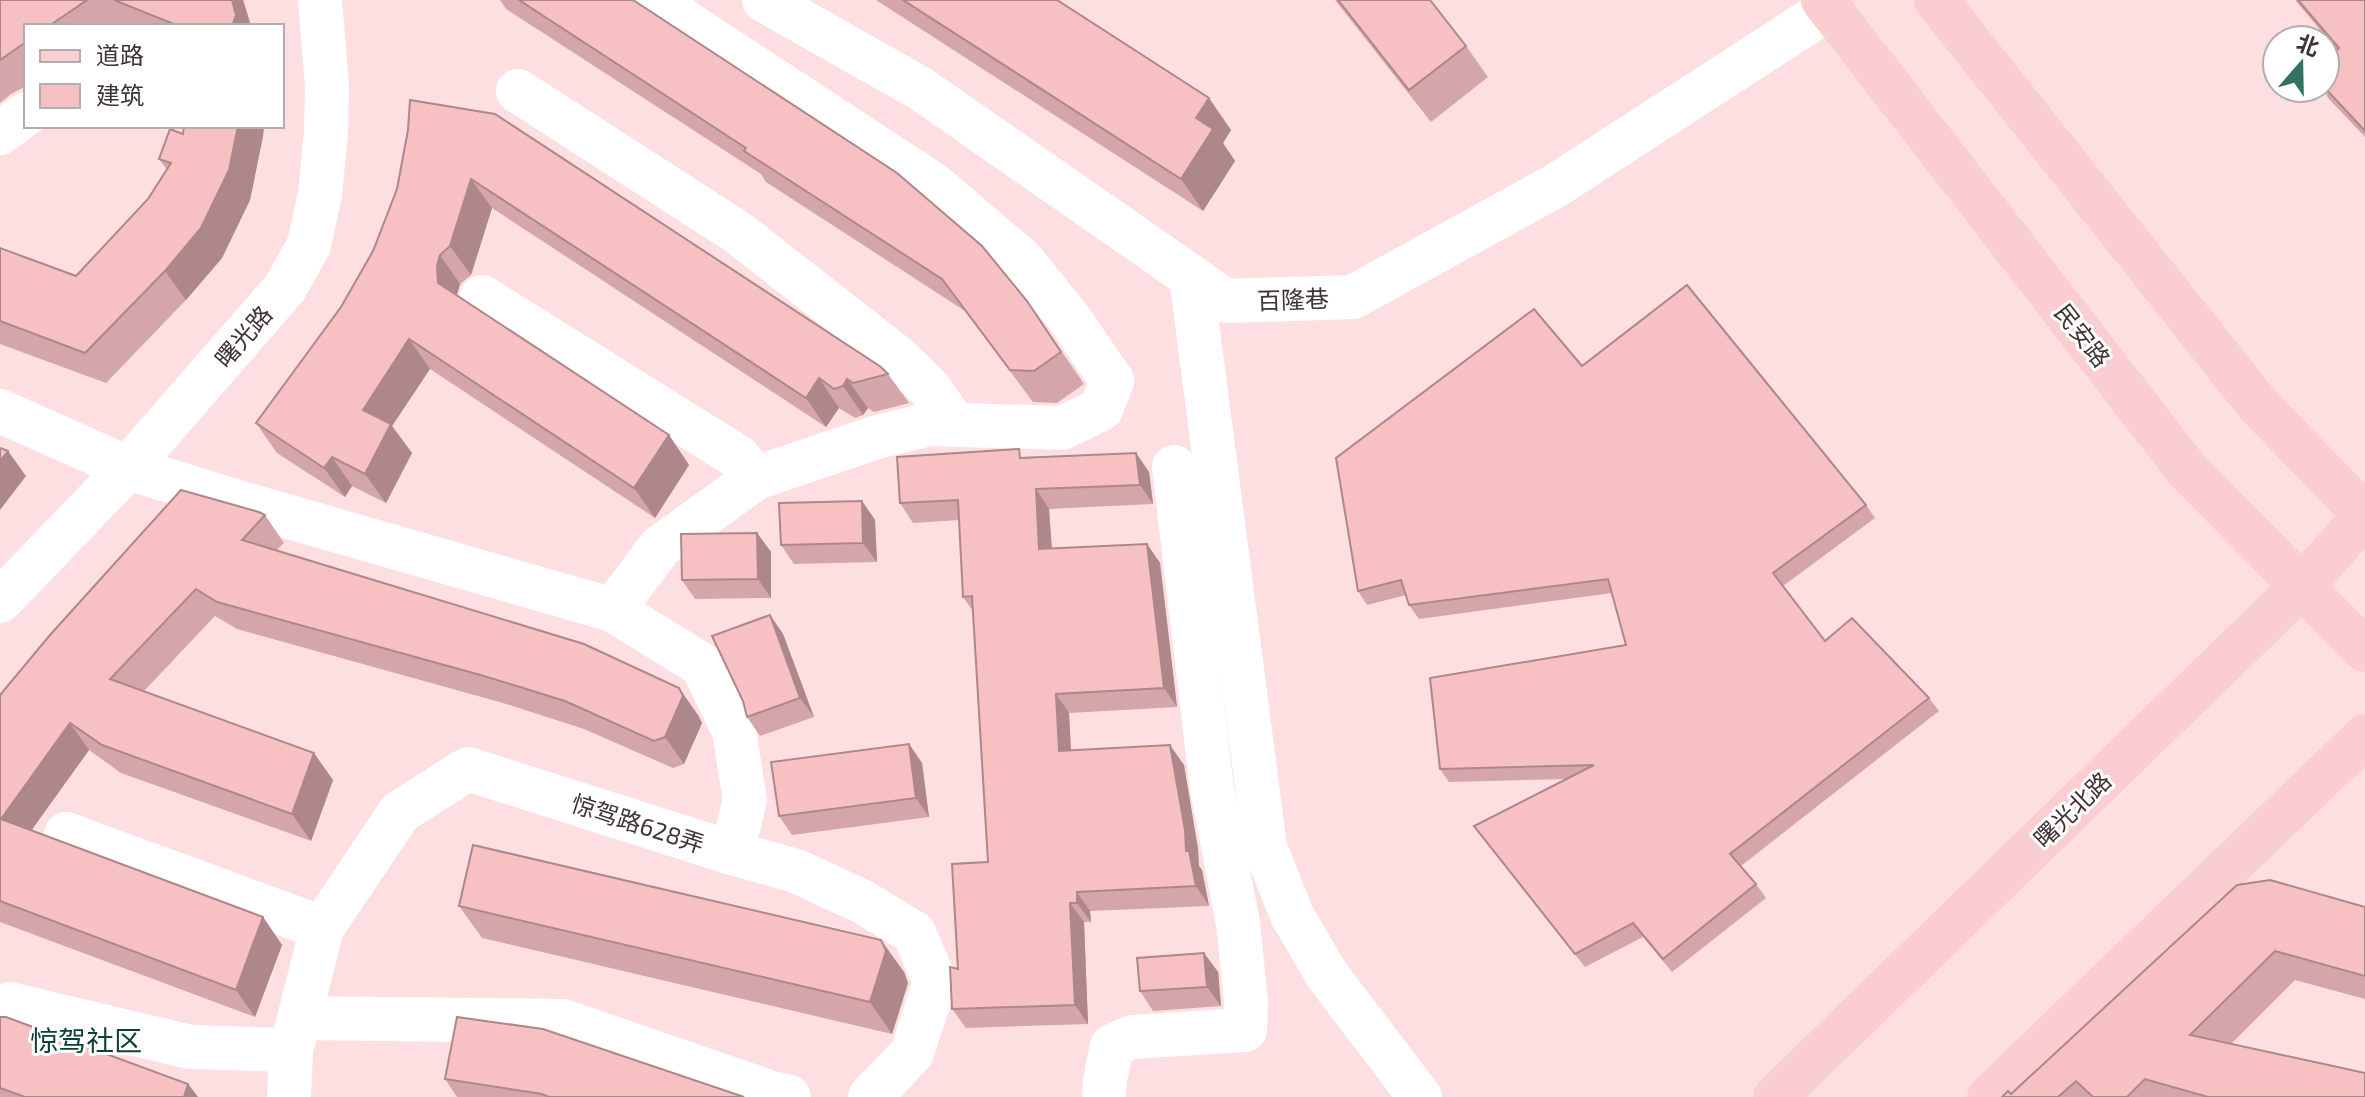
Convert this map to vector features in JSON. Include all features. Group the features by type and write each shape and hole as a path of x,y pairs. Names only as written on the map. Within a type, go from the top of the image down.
{"main road":[{"path":"1936,0 2259,406 2365,516"},
{"name":"民安路","path":"1827,4 2187,470 2365,650"},
{"name":"曙光北路","path":"1775,1097 2301,587 2365,516"},
{"path":"1989,1097 2365,736"}],"street":[{"name":"曙光路","path":"0,601 128,468 285,288 309,245 320,194 326,134 327,86 320,0"},
{"path":"613,610 660,547 756,478 877,437 930,424 1062,428 1101,409 1112,381 1069,318 1022,260 934,185 652,0"},
{"name":"百隆巷","path":"764,0 921,89 1226,301 1353,297 1555,186 1827,4"},
{"path":"518,91 749,242 896,356 930,389 955,425"},
{"path":"0,133 24,115"},
{"path":"1191,277 1265,847 1292,915 1327,975 1420,1097"},
{"path":"482,297 738,457 756,478"},
{"name":"惊驾路628弄","path":"0,411 128,468 613,610 702,665 734,731 745,800 732,853 468,769 400,812 322,928 295,1034 289,1097"},
{"path":"1104,1097 1112,1046 1132,1037 1245,1030 1246,1002 1238,923 1212,789 1174,467"},
{"path":"66,834 322,928"},
{"path":"732,853 796,871 863,902 914,933 935,982 912,1053 870,1097"},
{"path":"9,1004 190,1047 295,1034 563,1021 789,1097"}],"building":[{"path":"0,0 87,0 52,24 24,24 24,43 0,60"},
{"path":"114,0 232,0 236,15 233,24 174,24"},
{"path":"519,0 633,0 897,173 982,246 1027,301 1061,352 1034,371 1010,370 942,279"},
{"path":"903,0 1057,0 1209,98 1196,118 1213,129 1181,179"},
{"path":"1338,0 1430,0 1466,46 1409,90"},
{"path":"2298,0 2365,0 2365,131 2340,104 2341,24 2318,24"},
{"path":"410,100 495,114 888,374 853,383 847,379 843,386 834,389 819,378 806,398 471,179 450,246 440,255 438,283 669,435 634,488 409,339 363,410 391,424 365,474 332,457 324,468 256,423 341,307 373,251 397,189"},
{"path":"184,128 238,128 229,170 201,228 165,271 85,353 0,321 0,248 76,276 148,199 171,163 159,159 170,129 183,134"},
{"path":"1687,285 1866,505 1773,573 1825,641 1852,618 1929,698 1730,854 1756,884 1663,959 1633,923 1575,954 1474,826 1594,765 1440,769 1430,678 1626,645 1608,579 1409,605 1401,580 1358,591 1336,458 1534,309 1582,366"},
{"path":"0,448 8,451 0,461"},
{"path":"1019,449 1020,458 1136,453 1140,485 1036,489 1039,549 1147,544 1164,688 1056,694 1059,751 1170,745 1186,851 1189,851 1196,886 1077,892 1077,903 1070,903 1075,1005 952,1009 950,967 958,969 952,864 988,862 972,596 963,597 958,500 900,503 897,457"},
{"path":"181,490 265,515 242,540 584,644 679,688 683,696 665,737 654,741 565,701 217,602 196,589 110,679 314,753 292,814 102,745 70,723 1,819 263,917 236,990 0,901 0,695"},
{"path":"862,501 863,543 781,545 779,503"},
{"path":"757,533 758,579 682,580 681,534"},
{"path":"770,615 800,698 747,717 743,701 712,636"},
{"path":"909,744 916,798 779,816 771,762"},
{"path":"473,845 881,940 886,951 870,1002 459,906"},
{"path":"2270,880 2365,907 2365,976 2275,951 2190,1035 2365,1073 2365,1097 2208,1097 2145,1079 2127,1097 2093,1097 2076,1081 2058,1097 2002,1097 2008,1091 2011,1094 2237,885"},
{"path":"1204,953 1207,987 1140,991 1137,958"},
{"path":"0,1017 188,1084 184,1097 25,1097 0,1088"},
{"path":"457,1017 543,1029 744,1097 549,1097 445,1079"}],"district":[{"name":"惊驾社区","path":"86,1040"}]}
